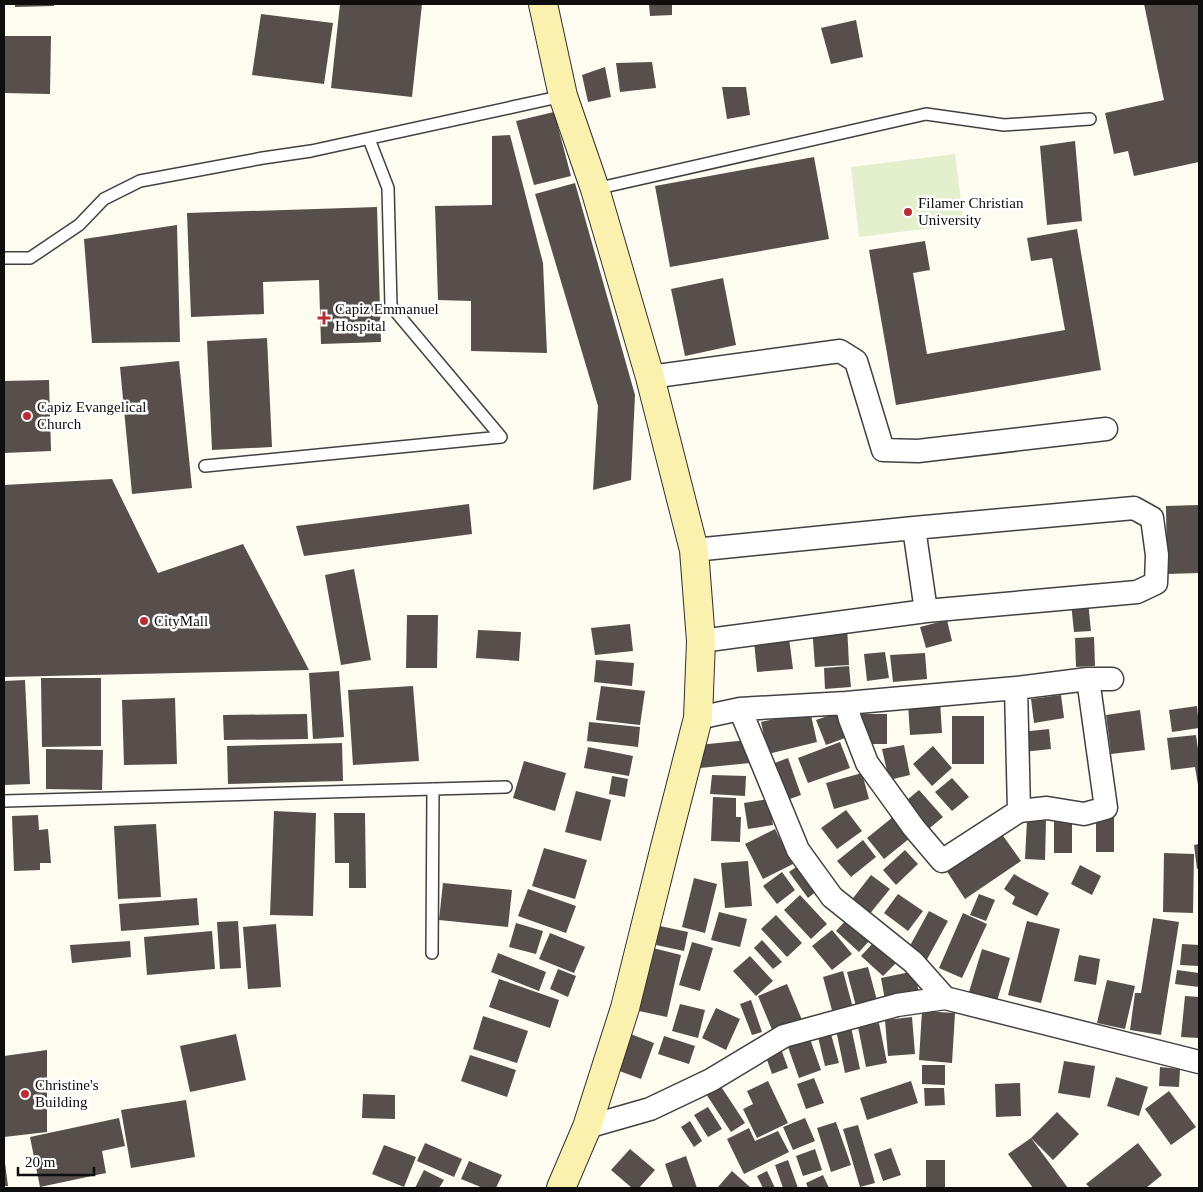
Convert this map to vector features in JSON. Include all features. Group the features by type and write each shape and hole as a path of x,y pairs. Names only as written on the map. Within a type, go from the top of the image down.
{"street":[{"path":"543,4 563,96 595,189 650,377 694,550 701,641 698,718 625,1008 587,1127 562,1188"},
{"path":"650,377 840,351 856,361 883,450 918,451 1106,429"},
{"path":"694,550 1134,508 1152,518 1157,555 1156,583 1137,592 926,611 701,641"},
{"path":"914,528 926,611"},
{"path":"698,718 740,709 846,703 1112,678"},
{"path":"846,703 850,719 867,762 914,828 942,860 1019,811 1047,808 1084,814 1106,808 1088,679"},
{"path":"1016,688 1019,811"},
{"path":"740,709 798,850 832,897 913,962 945,998"},
{"path":"587,1127 650,1108 711,1080 784,1036 897,1005 945,998 1199,1062"}],"lane":[{"path":"4,258 30,258 80,225 104,198 140,181 255,159 311,151 563,96"},
{"path":"595,189 926,114 1004,125 1090,120"},
{"path":"205,466 501,438 391,306 388,188 369,139"},
{"path":"4,801 506,787"},
{"path":"432,953 433,789"}],"green space":[{"path":"955,154 964,224 859,237 851,167"}],"building":[{"path":"15,4 54,4 54,6 15,7"},
{"path":"340,4 422,4 412,97 331,88"},
{"path":"649,4 672,4 672,15 650,16"},
{"path":"1144,4 1198,4 1199,162 1134,176 1128,151 1114,154 1105,113 1164,100"},
{"path":"261,14 333,23 324,84 252,75"},
{"path":"856,20 863,57 831,64 821,28"},
{"path":"4,36 51,36 50,94 4,93"},
{"path":"652,62 656,88 620,92 616,63"},
{"path":"605,67 611,97 588,102 582,75"},
{"path":"722,87 746,87 750,115 727,119"},
{"path":"554,112 571,176 534,185 516,121"},
{"path":"510,135 543,263 547,353 471,351 471,301 438,300 435,206 492,205 492,136"},
{"path":"1075,141 1082,221 1047,225 1040,146"},
{"path":"814,157 829,239 670,267 655,186"},
{"path":"575,183 635,395 631,480 593,490 598,406 535,194"},
{"path":"377,207 381,342 321,344 319,280 263,282 264,314 191,317 187,213"},
{"path":"177,225 180,342 92,343 84,239"},
{"path":"1077,229 1101,370 896,405 869,250 925,241 930,270 913,273 927,354 1065,330 1052,258 1031,261 1027,238"},
{"path":"723,278 736,345 685,356 671,289"},
{"path":"267,338 272,447 212,450 207,341"},
{"path":"179,361 192,488 132,494 120,367"},
{"name":"Capiz Evangelical Church","path":"49,380 51,451 4,453 4,381"},
{"name":"CityMall","path":"112,479 158,573 243,544 309,670 4,677 4,485"},
{"path":"469,504 472,534 304,556 296,526"},
{"path":"1199,505 1199,573 1167,574 1166,506"},
{"path":"354,569 371,660 341,665 325,575"},
{"path":"1088,601 1091,631 1074,632 1071,603"},
{"path":"407,615 438,615 437,668 406,668"},
{"path":"947,620 952,641 926,648 920,627"},
{"path":"630,624 633,651 595,655 591,628"},
{"path":"847,625 849,665 815,667 812,627"},
{"path":"478,630 521,632 519,661 476,658"},
{"path":"1094,637 1095,666 1076,667 1075,638"},
{"path":"789,638 793,669 757,672 754,641"},
{"path":"885,652 889,678 867,681 864,654"},
{"path":"925,653 927,679 893,682 890,655"},
{"path":"596,660 634,663 632,686 594,682"},
{"path":"849,666 851,687 825,689 824,668"},
{"path":"339,671 344,737 313,739 309,673"},
{"path":"41,678 101,678 101,746 42,747"},
{"path":"25,680 30,784 4,785 4,681"},
{"path":"413,686 419,761 353,765 348,690"},
{"path":"601,686 645,691 640,725 596,720"},
{"path":"1061,695 1064,718 1034,723 1031,699"},
{"path":"175,698 177,764 124,765 122,700"},
{"path":"940,701 942,733 910,735 908,703"},
{"path":"1197,706 1199,728 1172,732 1169,710"},
{"path":"1140,710 1145,750 1111,754 1106,715"},
{"path":"810,711 817,742 768,754 761,722"},
{"path":"836,713 845,738 826,745 816,720"},
{"path":"307,714 308,739 224,740 223,715"},
{"path":"862,714 887,714 887,744 862,744"},
{"path":"952,716 984,716 984,764 952,764"},
{"path":"589,722 640,727 638,747 587,741"},
{"path":"1049,729 1051,749 1023,752 1021,732"},
{"path":"1196,735 1199,749 1198,785 1195,767 1171,770 1167,738"},
{"path":"748,740 750,763 700,768 698,745"},
{"path":"840,742 850,768 808,783 798,758"},
{"path":"342,743 343,781 228,784 227,746"},
{"path":"904,745 910,775 889,780 882,749"},
{"path":"933,746 952,768 932,786 913,764"},
{"path":"588,747 633,756 629,776 584,768"},
{"path":"46,749 103,750 102,790 46,789"},
{"path":"788,758 801,795 784,801 772,764"},
{"path":"524,761 566,773 555,811 513,798"},
{"path":"862,773 869,799 834,809 826,783"},
{"path":"712,775 746,776 745,796 710,794"},
{"path":"612,776 628,779 625,797 609,794"},
{"path":"952,778 969,797 952,811 935,792"},
{"path":"919,790 943,817 925,832 901,805"},
{"path":"576,791 611,800 601,841 565,832"},
{"path":"713,797 736,798 736,817 741,817 740,842 711,841"},
{"path":"769,799 773,825 748,829 744,803"},
{"path":"846,810 862,831 837,849 821,828"},
{"path":"274,811 316,813 313,916 270,915"},
{"path":"334,813 365,813 366,888 349,888 349,863 335,863"},
{"path":"38,815 39,830 48,829 51,863 40,863 40,870 14,871 12,816"},
{"path":"1114,816 1114,852 1096,852 1096,817"},
{"path":"893,817 910,838 884,859 867,838"},
{"path":"1054,819 1072,819 1072,853 1054,853"},
{"path":"1027,820 1046,821 1045,860 1025,859"},
{"path":"156,824 161,897 118,899 114,826"},
{"path":"775,829 793,864 763,879 745,844"},
{"path":"1001,833 1021,861 965,899 946,870"},
{"path":"863,840 876,857 851,877 837,861"},
{"path":"1199,844 1199,868 1197,869 1194,845"},
{"path":"544,848 587,860 575,899 532,886"},
{"path":"905,850 918,864 896,885 883,870"},
{"path":"1164,853 1194,854 1193,913 1163,912"},
{"path":"748,861 752,906 725,908 721,863"},
{"path":"799,865 818,890 808,898 789,872"},
{"path":"1080,865 1101,876 1092,895 1071,884"},
{"path":"782,872 795,890 777,904 763,886"},
{"path":"1014,874 1049,893 1037,916 1012,904 1015,897 1004,889"},
{"path":"871,875 890,889 868,916 850,902"},
{"path":"694,878 717,884 705,933 682,927"},
{"path":"443,883 512,890 508,927 439,920"},
{"path":"528,889 576,906 566,933 518,916"},
{"path":"898,894 923,911 908,931 884,913"},
{"path":"979,894 995,900 986,921 970,915"},
{"path":"800,895 827,924 811,939 784,910"},
{"path":"197,898 199,925 121,931 119,904"},
{"path":"929,911 948,921 925,963 906,953"},
{"path":"719,912 747,919 740,947 711,940"},
{"path":"963,913 987,924 962,978 939,968"},
{"path":"776,915 802,943 787,957 761,929"},
{"path":"1153,918 1179,922 1161,1035 1130,1030 1135,993 1141,993"},
{"path":"847,919 870,940 859,952 836,931"},
{"path":"238,921 241,968 220,969 217,922"},
{"path":"1027,921 1060,929 1041,1003 1008,995"},
{"path":"516,923 543,931 536,954 509,947"},
{"path":"276,924 281,987 248,989 243,927"},
{"path":"660,926 688,932 684,951 656,945"},
{"path":"832,930 852,954 832,970 812,946"},
{"path":"212,931 215,969 147,975 144,937"},
{"path":"550,933 585,947 574,973 539,959"},
{"path":"762,940 782,962 773,969 754,948"},
{"path":"130,941 131,957 72,963 70,945"},
{"path":"692,942 713,948 700,991 679,985"},
{"path":"874,942 896,963 883,976 861,956"},
{"path":"1182,944 1199,945 1199,966 1180,965"},
{"path":"653,948 681,955 667,1017 639,1011"},
{"path":"982,949 1010,958 997,1001 969,992"},
{"path":"498,953 546,972 539,991 491,972"},
{"path":"1079,955 1100,959 1096,985 1074,981"},
{"path":"750,956 773,981 756,996 733,971"},
{"path":"868,967 878,1004 857,1010 847,972"},
{"path":"558,969 576,976 568,997 550,989"},
{"path":"1177,970 1199,973 1199,987 1175,984"},
{"path":"843,971 853,1008 833,1014 823,977"},
{"path":"915,971 919,994 885,1000 881,978"},
{"path":"499,979 559,1000 550,1028 489,1007"},
{"path":"1107,980 1135,986 1125,1029 1097,1023"},
{"path":"787,984 802,1020 773,1032 758,996"},
{"path":"1185,996 1199,997 1199,1038 1181,1037"},
{"path":"751,1000 762,1032 752,1035 740,1004"},
{"path":"680,1004 705,1010 698,1038 672,1031"},
{"path":"716,1008 740,1019 726,1050 702,1038"},
{"path":"922,1011 955,1013 952,1063 919,1060"},
{"path":"483,1016 528,1031 517,1063 473,1049"},
{"path":"912,1017 915,1054 888,1056 885,1020"},
{"path":"879,1023 887,1063 866,1067 858,1027"},
{"path":"851,1027 860,1069 845,1073 836,1030"},
{"path":"628,1033 654,1043 641,1079 614,1069"},
{"path":"236,1034 246,1080 190,1092 180,1046"},
{"path":"831,1034 839,1063 825,1066 818,1037"},
{"path":"664,1036 695,1046 689,1064 658,1054"},
{"path":"810,1039 821,1070 799,1078 788,1047"},
{"path":"781,1049 788,1068 772,1074 765,1054"},
{"name":"Christine's Building","path":"47,1050 47,1132 4,1137 4,1056"},
{"path":"470,1055 516,1070 507,1097 461,1081"},
{"path":"1064,1061 1095,1066 1090,1098 1058,1093"},
{"path":"922,1065 945,1065 945,1085 922,1084"},
{"path":"1160,1067 1180,1069 1179,1087 1159,1086"},
{"path":"1116,1077 1148,1087 1139,1116 1107,1106"},
{"path":"814,1078 824,1103 806,1109 797,1084"},
{"path":"768,1081 788,1123 757,1138 743,1109 753,1104 747,1091"},
{"path":"911,1081 918,1103 867,1120 860,1098"},
{"path":"1020,1083 1021,1116 996,1117 995,1084"},
{"path":"720,1085 745,1123 731,1132 706,1094"},
{"path":"924,1088 944,1088 945,1105 925,1106"},
{"path":"1169,1091 1196,1127 1171,1145 1145,1109"},
{"path":"363,1094 395,1095 395,1119 362,1118"},
{"path":"186,1100 195,1157 131,1168 121,1110"},
{"path":"708,1107 722,1129 708,1137 694,1115"},
{"path":"1057,1112 1079,1134 1053,1160 1031,1138"},
{"path":"119,1118 125,1146 102,1151 106,1173 40,1187 30,1137"},
{"path":"805,1118 815,1141 793,1150 783,1127"},
{"path":"690,1121 702,1141 694,1147 681,1127"},
{"path":"836,1122 851,1165 831,1172 817,1128"},
{"path":"858,1125 875,1183 860,1187 843,1129"},
{"path":"749,1128 755,1141 778,1131 789,1152 744,1174 727,1139"},
{"path":"1031,1138 1068,1188 1033,1188 1008,1154"},
{"path":"425,1143 462,1159 454,1177 417,1161"},
{"path":"1138,1143 1162,1175 1146,1188 1090,1188 1086,1184"},
{"path":"384,1145 416,1157 404,1187 372,1174"},
{"path":"891,1148 901,1175 883,1181 874,1154"},
{"path":"630,1149 655,1170 639,1188 632,1188 611,1170"},
{"path":"815,1149 822,1170 803,1176 796,1156"},
{"path":"686,1156 697,1188 673,1188 665,1164"},
{"path":"788,1160 798,1188 783,1188 775,1165"},
{"path":"926,1160 945,1160 945,1188 926,1188"},
{"path":"469,1161 502,1175 496,1188 483,1188 461,1179"},
{"path":"5,1163 8,1186 4,1186"},
{"path":"424,1170 444,1180 439,1188 415,1188"},
{"path":"732,1171 751,1188 717,1188"},
{"path":"767,1171 775,1188 763,1188 757,1176"},
{"path":"823,1175 829,1188 808,1188 806,1183"}],"place":[{"name":"Filamer Christian University","path":"908,212"},
{"name":"Capiz Emmanuel Hospital","path":"324,318"},
{"name":"Capiz Evangelical Church","path":"27,416"},
{"name":"CityMall","path":"144,621"},
{"name":"Christine's Building","path":"25,1094"}]}
